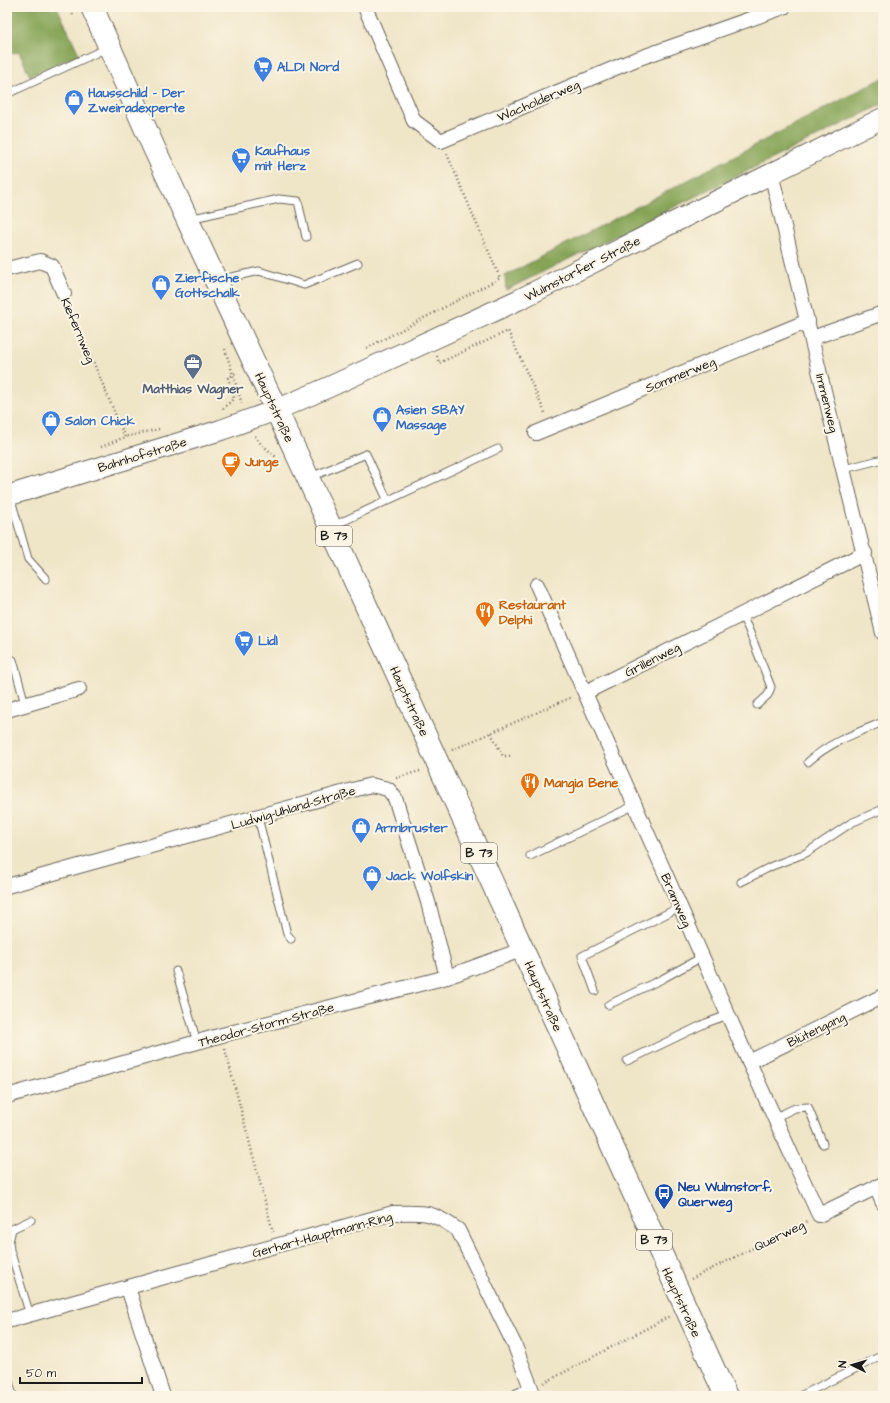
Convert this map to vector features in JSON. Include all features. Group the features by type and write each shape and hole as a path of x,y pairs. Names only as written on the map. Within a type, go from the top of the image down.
{"main road":[{"name":"Hauptstraße","path":"92,7 187,219 331,527 524,949 675,1287 726,1396"},
{"name":"Wulmstorfer Straße","path":"276,410 329,388 431,339 518,300 883,118"},
{"name":"Bahnhofstraße","path":"9,496 221,430 276,410"}],"street":[{"path":"365,7 414,121 441,141"},
{"name":"Wacholderweg","path":"441,141 634,60 784,7"},
{"name":"Immenweg","path":"771,173 865,553 883,633"},
{"name":"Kiefernweg","path":"7,269 40,261 52,266 64,294"},
{"path":"812,338 883,313"},
{"name":"Sommerweg","path":"536,432 808,321"},
{"name":"Grillenweg","path":"586,692 865,553"},
{"name":"Bramweg","path":"537,585 586,692 774,1118 819,1215"},
{"path":"7,710 79,689"},
{"name":"Ludwig-Uhland-Straße","path":"7,886 371,785 388,789 395,798 428,902 447,977"},
{"name":"Theodor-Storm-Straße","path":"7,1096 196,1042 447,977 524,949"},
{"name":"Blütengang","path":"749,1062 883,996"},
{"path":"879,1186 883,1202"},
{"name":"Querweg","path":"819,1215 879,1186"},
{"name":"Gerhart-Hauptmann-Ring","path":"7,1321 393,1213 427,1212 458,1230 515,1346 532,1393"},
{"path":"128,1288 163,1396"},
{"path":"518,1396 532,1393"}],"lane":[{"path":"7,94 109,47"},
{"path":"187,219 279,199 298,201 306,237"},
{"path":"216,280 259,271 304,285 358,263"},
{"path":"331,527 498,449"},
{"path":"308,478 366,454 388,501"},
{"path":"844,469 883,460"},
{"path":"9,496 28,559 46,579"},
{"path":"741,614 771,687 768,695 757,705"},
{"path":"7,656 13,660 25,704"},
{"path":"808,762 821,751 834,743 883,722"},
{"path":"530,856 636,805"},
{"path":"740,882 772,866 806,853 851,823 883,809"},
{"path":"258,817 287,934 291,939"},
{"path":"595,991 582,956 680,907"},
{"path":"608,1005 662,979 702,957"},
{"path":"176,972 196,1042"},
{"path":"628,1061 706,1022 728,1015"},
{"path":"774,1118 794,1108 808,1107 823,1144"},
{"path":"30,1314 10,1250 9,1242 12,1229 31,1220"},
{"path":"800,1396 883,1355"},
{"path":"7,1375 13,1396"}],"path":[{"path":"362,350 500,278 441,141"},
{"name":"Kiefernweg","path":"64,294 125,437"},
{"path":"431,339 439,363 508,332 552,426"},
{"path":"227,406 234,398 228,378 255,364"},
{"path":"371,785 437,761 491,733 586,692"},
{"path":"491,733 503,756 511,756"},
{"path":"222,1035 277,1246"},
{"name":"Querweg","path":"675,1287 819,1215"},
{"path":"532,1393 685,1308"}],"green space":[{"path":"21,7 57,7 79,54 30,76 19,52 7,54 7,13"},
{"path":"883,78 883,104 506,290 505,276"}],"place":[{"name":"ALDI Nord","path":"263,83"},
{"name":"Hausschild - Der Zweiradexperte","path":"74,116"},
{"name":"Kaufhaus mit Herz","path":"241,174"},
{"name":"Zierfische Gottschalk","path":"161,301"},
{"name":"Matthias Wagner","path":"193,380"},
{"name":"Asien SBAY Massage","path":"382,433"},
{"name":"Salon Chick","path":"51,437"},
{"name":"Junge","path":"231,478"},
{"name":"Restaurant Delphi","path":"485,628"},
{"name":"Lidl","path":"244,657"},
{"name":"Mangia Bene","path":"530,799"},
{"name":"Armbruster","path":"361,844"},
{"name":"Jack Wolfskin","path":"372,892"},
{"name":"Neu Wulmstorf, Querweg","path":"664,1210"}]}
